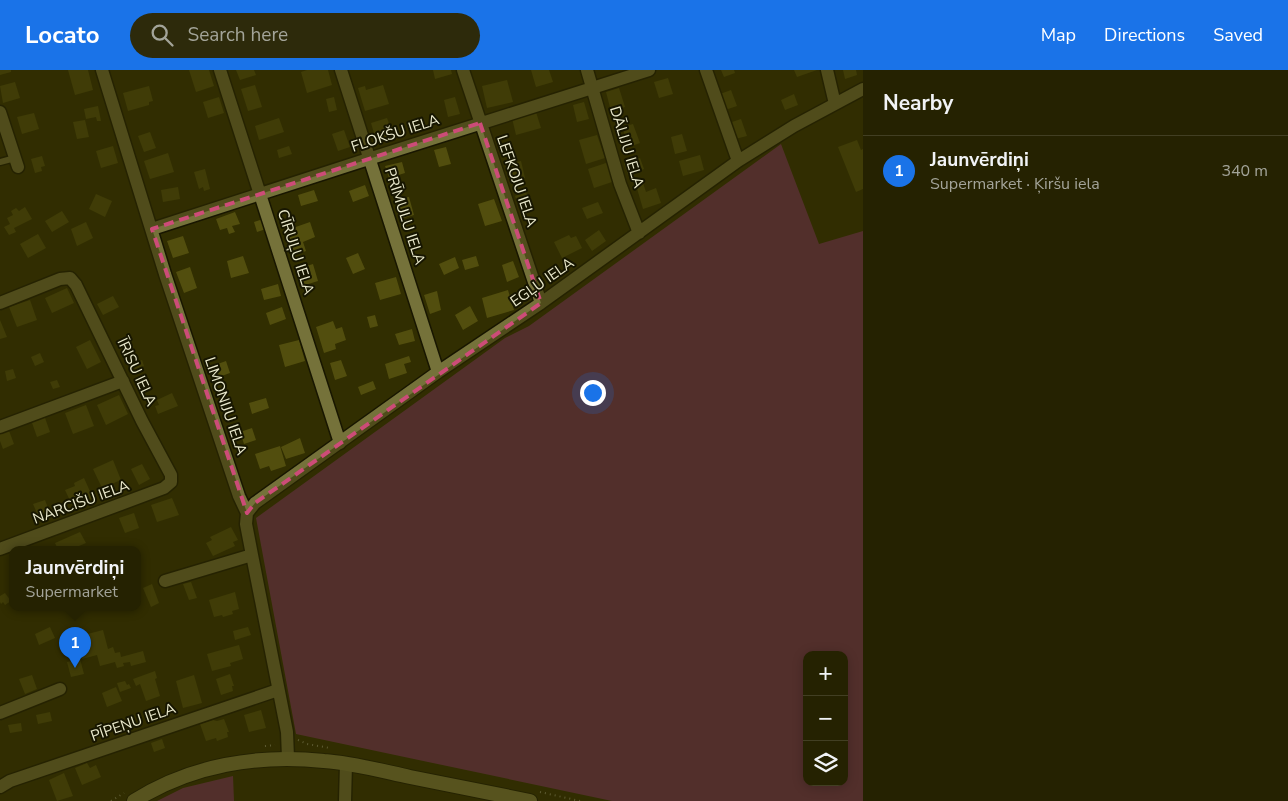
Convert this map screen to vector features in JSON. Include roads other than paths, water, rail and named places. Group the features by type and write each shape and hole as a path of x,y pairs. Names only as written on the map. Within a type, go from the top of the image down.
{"main road":[{"path":"134,801 198,770 288,758 346,764 530,801"}],"street":[{"name":"LIMONIJU IELA","path":"102,70 168,282 233,478 247,513 246,524 287,732 288,758"},
{"name":"CĪRUĻU IELA","path":"220,70 340,443"},
{"name":"PRĪMULU IELA","path":"341,70 438,372"},
{"name":"LEFKOJU IELA","path":"463,70 541,303"},
{"name":"DĀLIJU IELA","path":"587,70 620,184 639,233"},
{"name":"FLOKŠU IELA","path":"152,229 648,70"},
{"path":"706,70 738,161"},
{"path":"827,70 835,104"},
{"name":"EGĻU IELA","path":"247,513 254,503 438,372 541,303 738,161 794,126 863,89"},
{"path":"0,112 16,162"},
{"name":"ĪRISU IELA","path":"0,303 60,279 70,278 76,284 142,421 171,475 171,482"},
{"path":"0,426 123,381"},
{"name":"NARCIŠU IELA","path":"0,549 164,488 171,482"},
{"path":"165,581 252,555"},
{"path":"0,713 60,689"},
{"name":"PĪPEŅU IELA","path":"0,787 10,781 278,690"},
{"path":"345,801 346,764"}],"lane":[{"path":"0,162 16,162"}],"place":[{"name":"Jaunvērdiņi","path":"75,668"}]}
